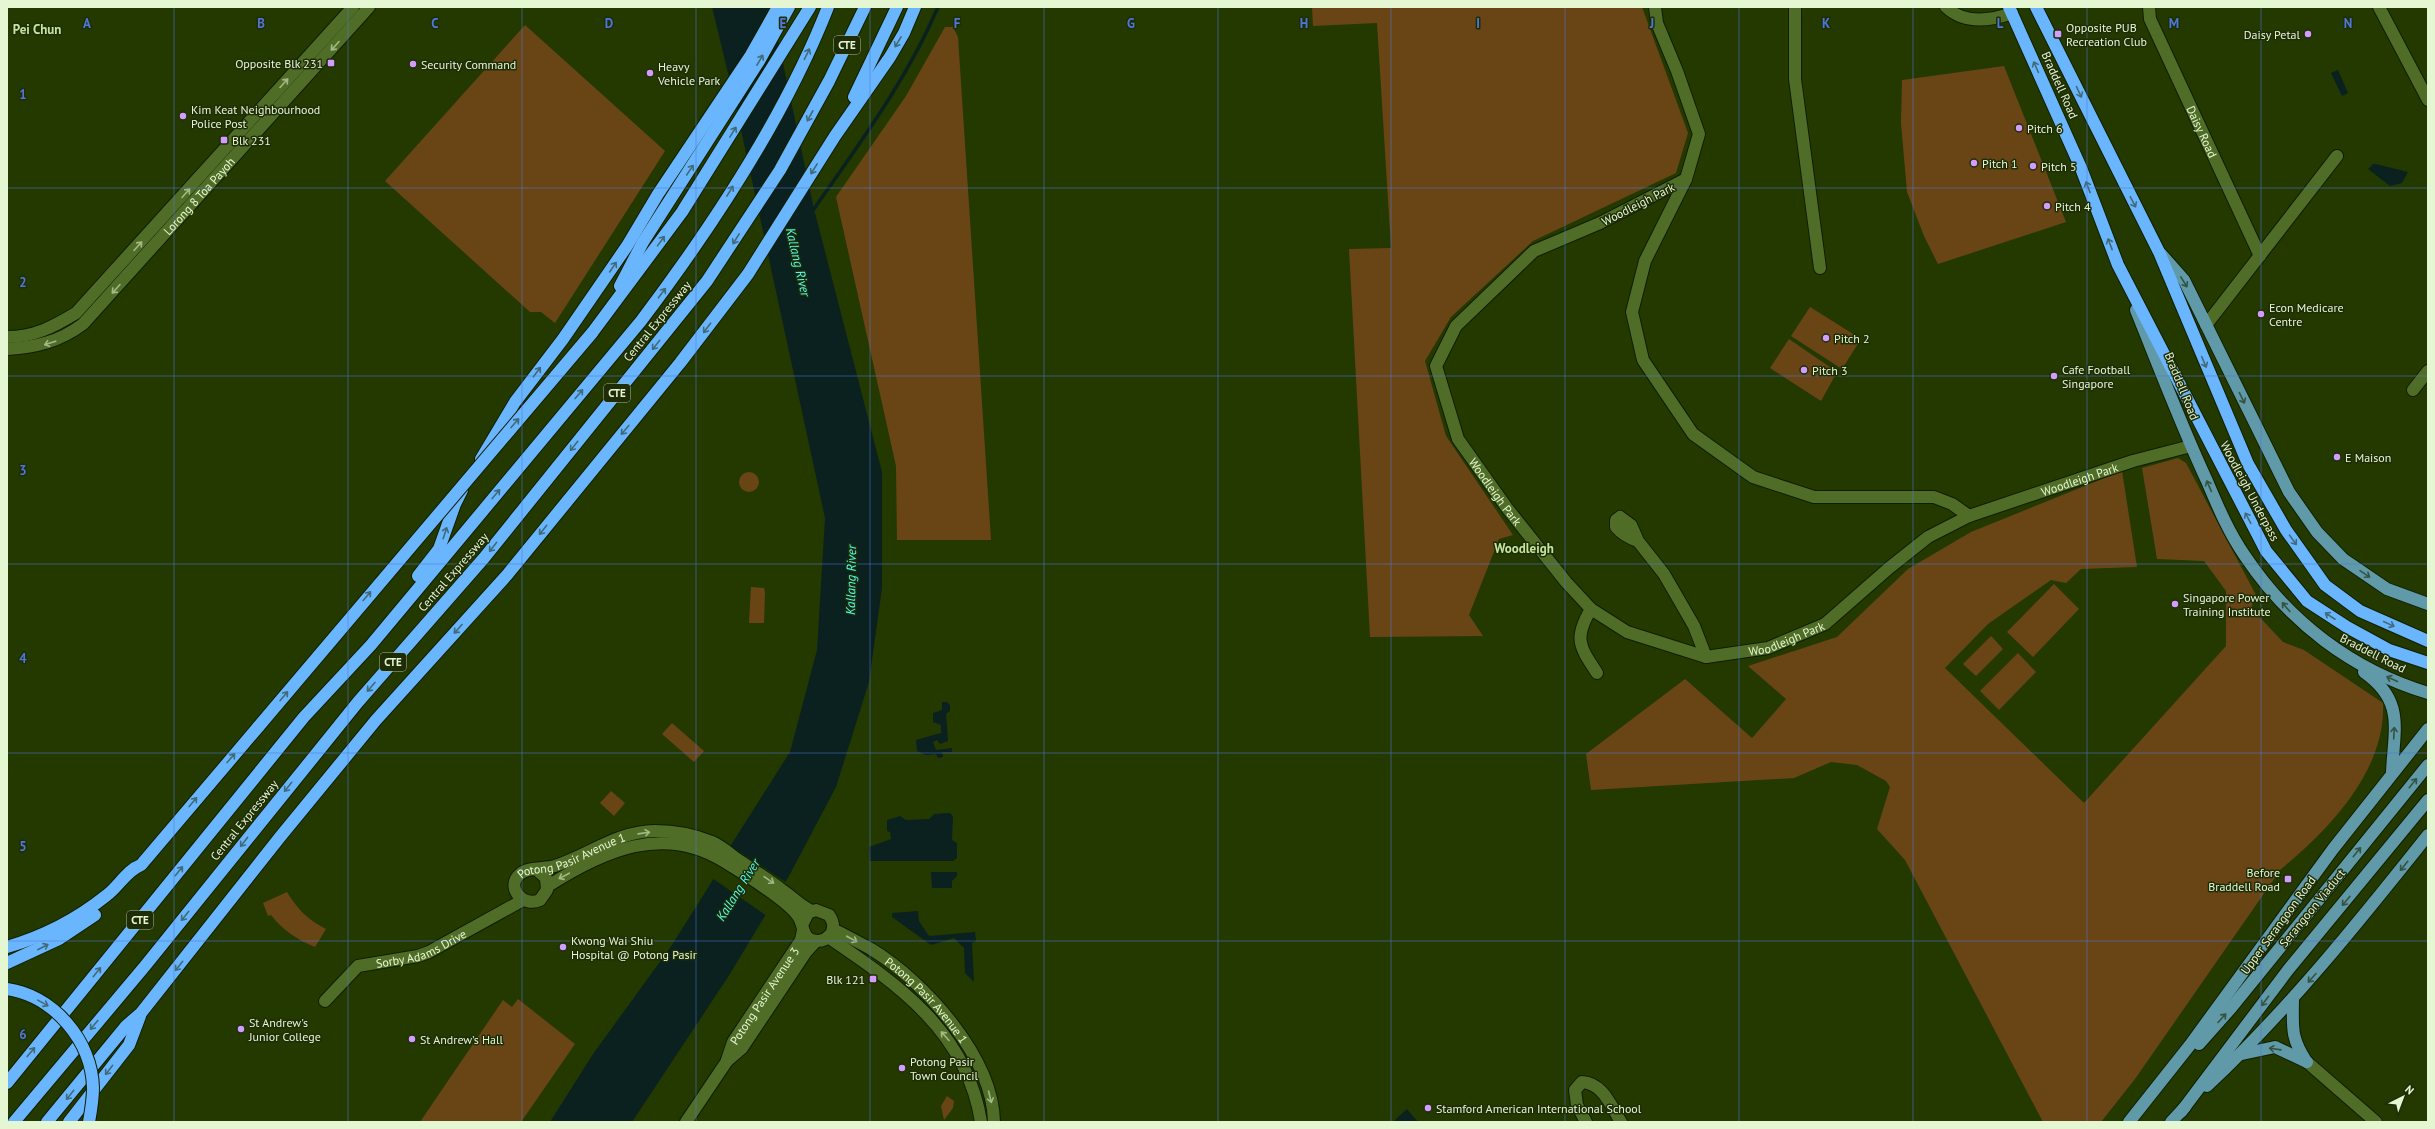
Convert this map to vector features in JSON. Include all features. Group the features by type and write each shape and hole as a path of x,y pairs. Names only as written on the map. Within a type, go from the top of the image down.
{"highway":[{"path":"371,646 377,626 440,549 455,504 515,402 594,296 627,246 658,194 750,55 778,7"},
{"path":"604,318 643,242 759,61 789,7"},
{"path":"7,963 59,939 97,914 139,872 141,865 592,333 682,212 810,7"},
{"name":"Central Expressway","path":"7,1083 304,717 371,646 641,321 709,224 762,141 793,84 821,26 828,7"},
{"name":"Central Expressway","path":"14,1122 145,966 358,702 484,558 727,254 780,170 828,81 865,7"},
{"path":"835,136 897,7"},
{"path":"47,1122 126,1026 141,1013 280,837 376,720 507,575 680,363 748,274 835,136 890,57 904,32 915,7"},
{"name":"Braddell Road","path":"2036,7 2159,252"},
{"name":"Braddell Road","path":"2011,10 2081,168 2118,265"},
{"name":"Woodleigh Underpass","path":"2159,252 2248,464 2286,530 2325,585 2360,611 2428,641"},
{"name":"Woodleigh Underpass","path":"2118,265 2266,551 2307,601 2347,627 2389,650 2428,663"},
{"path":"7,947 49,933 77,917 109,893 134,867 141,865"},
{"path":"7,989 31,996 48,1006 68,1024 77,1036 87,1058 93,1087 89,1122"},
{"path":"69,1122 128,1045 141,1013"}],"main road":[{"name":"Braddell Road","path":"2159,252 2184,280 2289,492 2317,532 2343,559 2387,589 2428,604"},
{"name":"Braddell Road","path":"2118,265 2191,446 2228,527 2245,557 2289,611 2336,651 2412,688 2428,692"},
{"path":"2336,651 2375,680 2388,693 2395,712 2392,772"},
{"name":"Upper Serangoon Road","path":"2130,1121 2190,1045 2392,772 2428,730"},
{"name":"Serangoon Viaduct","path":"2130,1121 2231,1008 2428,765"},
{"name":"Serangoon Viaduct","path":"2181,1112 2288,970 2428,800"},
{"path":"2171,1122 2241,1055 2330,958 2428,835"},
{"path":"2294,998 2292,1035 2296,1046 2306,1062"},
{"path":"2241,1055 2258,1049 2274,1048 2306,1062"}],"street":[{"name":"Lorong 8 Toa Payoh","path":"7,337 34,335 53,327 76,313 353,7"},
{"name":"Lorong 8 Toa Payoh","path":"7,349 33,348 52,342 67,336 83,324 369,7"},
{"name":"Woodleigh Park","path":"1655,7 1657,23 1677,71 1699,134 1686,179 1645,261 1632,312 1643,360 1693,434 1753,477 1814,497 1934,498 1952,504 1969,516"},
{"path":"1795,7 1795,79 1820,268"},
{"path":"1946,7 1953,14 1971,20 1999,18 2011,10"},
{"name":"Daisy Road","path":"2149,7 2150,19 2260,256"},
{"path":"2379,7 2428,100"},
{"path":"2206,325 2337,156"},
{"name":"Woodleigh Park","path":"1686,179 1600,223 1534,251 1456,326 1436,366 1458,439 1512,514 1566,582 1591,609 1627,632 1706,657 1768,648 1825,624 1928,537 1969,516 2126,464 2191,446"},
{"path":"2413,390 2428,371"},
{"path":"1638,541 1664,574 1694,626 1706,657"},
{"path":"1591,609 1582,631 1580,648 1597,673"},
{"name":"Potong Pasir Avenue 1","path":"711,847 678,843 650,843 603,856 548,886 546,894 540,900 532,902 523,900 515,890 517,877 526,870 537,870 555,866 605,843 630,835 655,831 683,835 711,847 783,890 803,918 808,938 826,936 872,949 913,982 956,1029 969,1047 980,1069 990,1096 994,1122"},
{"path":"537,870 546,878 548,886"},
{"name":"Sorby Adams Drive","path":"325,1001 358,966 418,956 429,952 523,900"},
{"name":"Potong Pasir Avenue 1","path":"803,918 821,910 830,915 826,936"},
{"name":"Potong Pasir Avenue 3","path":"727,1061 733,1042 801,940 803,918"},
{"name":"Potong Pasir Avenue 1","path":"826,936 903,992 954,1046 970,1078 977,1101 981,1122"},
{"name":"Potong Pasir Avenue 3","path":"686,1122 727,1061 742,1048 806,952 826,936"},
{"path":"2306,1062 2376,1122"},
{"path":"1586,1122 1577,1105 1575,1090 1582,1082 1590,1082 1598,1086 1620,1122"}],"shaded area":[{"path":"1312,7 1642,7 1688,133 1676,173 1533,241 1451,317 1425,361 1446,436 1513,535 1499,539 1469,615 1483,636 1370,637 1349,249 1391,248 1377,23 1313,26"},
{"path":"525,25 665,151 555,323 541,312 530,312 385,181"},
{"path":"945,27 953,27 958,37 991,540 897,540 896,466 836,197 906,96"},
{"name":"Pitch 1","path":"2004,66 2066,222 1938,264 1924,236 1907,192 1901,123 1902,80"},
{"name":"Pitch 2","path":"1810,307 1861,339 1842,369 1791,336"},
{"name":"Pitch 3","path":"1789,339 1837,372 1821,401 1770,368"},
{"path":"2178,458 2186,463 2256,595 2251,608 2283,642 2304,650 2383,703 2381,728 2375,752 2365,774 2352,796 2336,817 2318,836 2281,869 2135,1079 2101,1122 2043,1122 1905,860 1877,829 1890,787 1886,781 1857,765 1831,762 1794,778 1591,790 1586,754 1685,679 1752,738 1786,699 1748,666 1837,637 1908,569 1971,532 2122,471 2137,567 2081,569 2066,583 2051,580 1988,624 1945,668 2084,803 2226,646 2226,591 2204,561 2157,559 2142,468"},
{"path":"749,472 756,475 759,482 756,489 749,492 742,489 739,482 742,475"},
{"path":"2054,584 2079,609 2033,657 2007,632"},
{"path":"751,587 764,588 764,623 749,623"},
{"path":"1991,636 2003,649 1976,676 1963,664"},
{"path":"2018,653 2036,672 1999,710 1980,691"},
{"path":"672,723 704,751 694,762 662,734"},
{"path":"611,791 625,803 614,816 600,803"},
{"path":"287,892 304,914 326,929 315,947 296,938 281,926 271,915 268,916 263,903"},
{"path":"518,999 575,1044 521,1122 420,1122 503,1000 512,1007"},
{"path":"947,1096 954,1101 953,1108 944,1120 941,1106"}],"water":[{"name":"Kallang River","path":"712,7 771,7 814,209 882,472 882,588 869,682 836,787 789,876 728,977 632,1122 550,1122 593,1054 670,948 711,883 731,845 790,752 817,650 825,518 735,102"},
{"path":"2338,70 2348,93 2342,96 2331,73"},
{"path":"2373,164 2408,172 2402,183 2390,186 2368,169"},
{"path":"942,702 947,702 950,705 950,711 946,714 948,741 940,744 937,740 933,742 936,750 952,748 952,752 942,752 943,757 938,758 936,754 926,755 917,751 916,740 941,733 941,725 933,722 933,713 942,710"},
{"path":"950,813 953,816 952,840 957,843 957,858 953,861 870,861 869,847 891,839 890,832 887,831 887,820 900,816 906,820 929,819 934,814"},
{"path":"931,872 957,872 957,876 952,881 952,888 932,888"},
{"path":"918,911 919,921 929,936 975,932 976,941 972,943 974,982 965,973 964,948 954,938 931,945 892,917 892,913"},
{"path":"1407,1109 1418,1122 1394,1121"}],"pier":[{"path":"729,845 787,883 767,916 712,878"}],"waterway":[{"path":"814,209 865,136 897,86 926,34 938,7"}],"place":[{"name":"Opposite PUB Recreation Club","path":"2058,34"},
{"name":"Daisy Petal","path":"2308,34"},
{"name":"Opposite Blk 231","path":"331,63"},
{"name":"Security Command","path":"413,64"},
{"name":"Heavy Vehicle Park","path":"650,73"},
{"name":"Kim Keat Neighbourhood Police Post","path":"183,116"},
{"name":"Pitch 6","path":"2019,128"},
{"name":"Blk 231","path":"224,140"},
{"name":"Pitch 1","path":"1974,163"},
{"name":"Pitch 5","path":"2033,166"},
{"name":"Pitch 4","path":"2047,206"},
{"name":"Econ Medicare Centre","path":"2261,314"},
{"name":"Pitch 2","path":"1826,338"},
{"name":"Pitch 3","path":"1804,370"},
{"name":"Cafe Football Singapore","path":"2054,376"},
{"name":"E Maison","path":"2337,457"},
{"name":"Singapore Power Training Institute","path":"2175,604"},
{"name":"Before Braddell Road","path":"2288,879"},
{"name":"Kwong Wai Shiu Hospital @ Potong Pasir","path":"563,947"},
{"name":"Blk 121","path":"873,979"},
{"name":"St Andrew's Junior College","path":"241,1029"},
{"name":"St Andrew’s Hall","path":"412,1039"},
{"name":"Potong Pasir Town Council","path":"902,1068"},
{"name":"Stamford American International School","path":"1428,1108"}],"district":[{"name":"Pei Chun","path":"37,29"},
{"name":"Woodleigh","path":"1524,548"}]}
